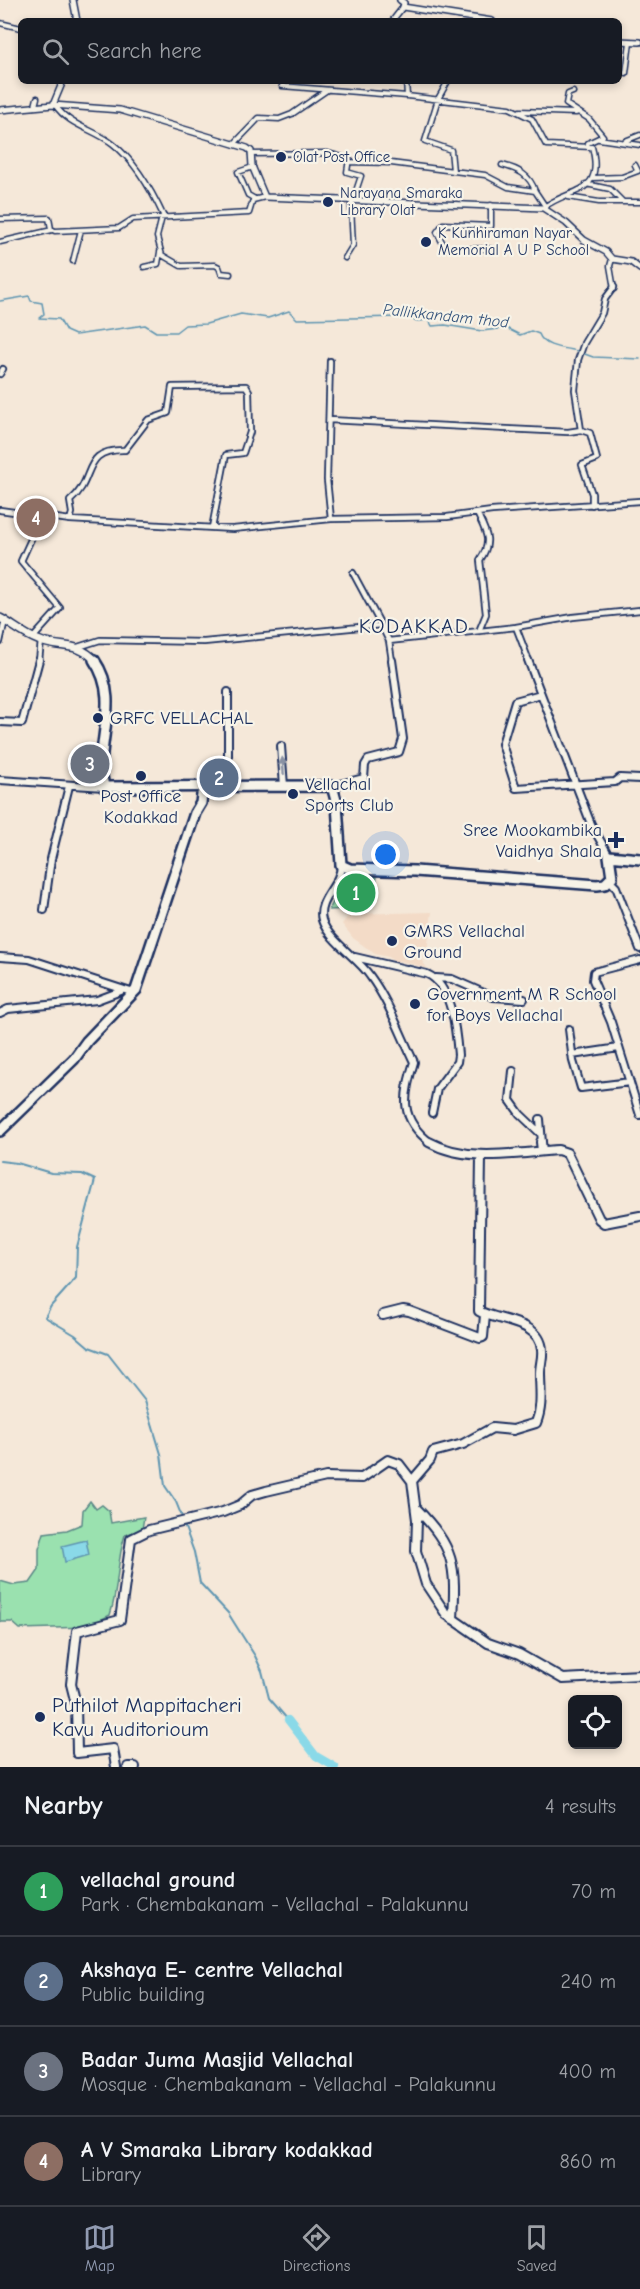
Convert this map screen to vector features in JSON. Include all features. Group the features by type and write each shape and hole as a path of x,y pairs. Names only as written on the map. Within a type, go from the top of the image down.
{"street":[{"path":"74,0 77,18"},
{"path":"394,18 403,7 404,3 400,0"},
{"path":"403,7 473,18"},
{"path":"0,23 18,27"},
{"path":"622,41 640,42"},
{"path":"626,73 630,42"},
{"path":"54,105 62,84"},
{"path":"284,84 282,86 438,99 520,111 576,113"},
{"path":"405,84 407,96"},
{"path":"446,84 438,99 425,141 451,150 453,171"},
{"path":"234,144 259,118 279,119 292,114 327,90"},
{"path":"573,92 568,94 566,104 576,113 590,119 603,136 588,143 587,147"},
{"path":"36,106 37,98"},
{"path":"54,105 64,117 106,139 120,151 152,191 163,217 157,237 160,252 158,264 144,267"},
{"path":"0,110 54,105 120,110 247,148 265,197"},
{"path":"0,242 52,230 119,228 131,219 249,213 252,209 251,201 265,197 544,207 567,196 592,178 597,169 592,147 543,143 532,119 520,111"},
{"path":"625,141 640,135"},
{"path":"598,139 625,141 640,145"},
{"path":"251,154 327,153 349,159 347,172 361,176 351,206 353,245 345,258"},
{"path":"348,162 391,163 453,171 485,176 508,187 535,191"},
{"path":"502,165 519,169 533,182 544,207 584,240 606,252 612,259 632,262 640,269"},
{"path":"592,178 612,179 634,174 638,171 635,165"},
{"path":"253,167 238,172 248,195 255,199"},
{"path":"586,184 610,189 622,201"},
{"path":"567,196 599,202 640,202"},
{"path":"491,205 491,226 443,224 437,232 445,248 491,249"},
{"path":"0,219 49,218 52,230"},
{"path":"73,261 81,230"},
{"path":"160,252 181,266 215,266 219,267 221,273 230,274"},
{"path":"581,430 574,379 580,352 606,309 605,299 614,290 610,266 612,259"},
{"path":"330,361 332,380 326,453 327,502 331,519"},
{"path":"70,520 72,513 70,501 79,496 97,456 105,451 125,450 148,420 168,413 172,387 246,386 249,391 249,440 243,453 226,455 212,528"},
{"path":"329,420 568,432 581,430 590,433 596,450 597,459 582,465 592,494 592,505"},
{"path":"2,509 70,520 233,530 331,519 429,518 640,501"},
{"path":"477,513 488,536 486,551 480,560 486,614 479,631"},
{"path":"0,723 22,723 29,691 39,665 37,640 60,608 51,593 26,571 21,561 23,551 39,525 42,515"},
{"path":"0,780 69,786 228,787 332,786 364,778 364,765 369,759 374,756 391,756 399,752 403,739 389,641 353,573"},
{"path":"389,641 640,610"},
{"path":"0,642 2,619 37,640 78,647 95,660 109,700 102,767 104,787"},
{"path":"78,647 82,643 105,640 185,644 381,626"},
{"path":"516,627 591,824 609,856 612,877 610,881"},
{"path":"228,692 228,787"},
{"path":"541,694 514,701 504,735 502,744 516,789 615,782 620,778 640,779"},
{"path":"281,746 284,786"},
{"path":"44,910 51,859 69,786"},
{"path":"332,786 337,804 341,873 322,910 322,918 330,931 371,976 414,1062 406,1095 406,1111 417,1132 439,1148 482,1156 558,1150 567,1154 599,1219 604,1223 640,1216"},
{"path":"0,1131 74,1059 87,1041 134,993 195,813 201,803 203,787"},
{"path":"609,856 640,859"},
{"path":"341,865 358,870 415,871 597,885 610,881"},
{"path":"610,881 616,887 640,949"},
{"path":"0,957 29,959 134,993"},
{"path":"355,957 436,978 452,979 493,997 524,999"},
{"path":"640,960 594,972 593,980 611,1022 640,1115"},
{"path":"432,1113 437,1089 457,1062 458,1055 446,994 436,978"},
{"path":"0,1013 8,1009 97,1000 122,991"},
{"path":"568,1029 581,1088 630,1082"},
{"path":"572,1055 619,1048"},
{"path":"513,1071 510,1100 520,1114 541,1134"},
{"path":"540,1119 542,1151"},
{"path":"412,1481 434,1452 463,1444 492,1428 513,1430 536,1423 542,1411 540,1340 526,1327 506,1319 485,1315 479,1311 482,1156"},
{"path":"383,1315 403,1310 409,1311 480,1338 485,1332 485,1315"},
{"path":"116,1767 113,1749 77,1753 76,1704 71,1684 77,1631 120,1620 130,1539 149,1530 223,1512 266,1491 326,1477 362,1478 388,1460 399,1464 412,1481 416,1508 416,1551 426,1584 446,1614 488,1643 519,1654 563,1679 640,1675"},
{"path":"416,1508 442,1533 453,1559 455,1576 453,1619"},
{"path":"128,1767 135,1767"}],"shaded area":[{"name":"GMRS Vellachal Ground","path":"432,912 427,951 420,958 427,968 400,961 394,962 389,957 375,954 353,938 342,924 352,914"}],"green space":[{"path":"355,874 377,877 371,908 329,910 346,878"},
{"path":"90,1501 96,1509 102,1505 109,1511 111,1523 144,1517 142,1529 125,1535 110,1615 87,1627 20,1629 12,1622 0,1622 0,1581 14,1585 30,1583 39,1570 39,1549 44,1533 67,1530 82,1524 83,1510"}],"water":[{"path":"86,1540 89,1555 65,1562 62,1546"}],"waterway":[{"name":"Pallikkandam thod","path":"0,301 29,296 31,301 42,303 44,314 39,318 59,319 66,331 75,335 145,325 156,332 176,332 185,325 206,324 241,314 268,318 289,311 297,319 401,317 418,321 429,320 432,326 445,325 482,331 506,328 520,335 531,331 539,334 550,345 578,351"},
{"name":"Pallikkandam thod","path":"582,353 593,357 640,359"},
{"path":"0,1161 17,1163 51,1173 82,1174 95,1180 77,1247 76,1278 51,1306 45,1317 75,1335 89,1347 108,1354 145,1401 161,1454 165,1486 176,1502 182,1517"},
{"path":"184,1525 194,1552 200,1583 228,1613 255,1656 262,1671 269,1698 288,1720"},
{"path":"288,1720 316,1756 335,1767"}],"place":[{"name":"Olat Post Office","path":"281,157"},
{"name":"Narayana Smaraka Library Olat","path":"328,202"},
{"name":"K Kunhiraman Nayar Memorial A U P School","path":"426,242"},
{"name":"A V Smaraka Library kodakkad","path":"36,518"},
{"name":"GRFC VELLACHAL","path":"98,718"},
{"name":"Badar Juma Masjid Vellachal","path":"90,764"},
{"name":"Post Office Kodakkad","path":"141,776"},
{"name":"Akshaya E- centre Vellachal","path":"219,778"},
{"name":"Vellachal Sports Club","path":"293,794"},
{"name":"Sree Mookambika Vaidhya Shala","path":"616,840"},
{"name":"vellachal ground","path":"356,893"},
{"name":"GMRS Vellachal Ground","path":"392,941"},
{"name":"Government M R School for Boys Vellachal","path":"415,1004"},
{"name":"Puthilot Mappitacheri Kavu Auditorioum","path":"40,1717"}],"district":[{"name":"KODAKKAD","path":"414,626"}]}
